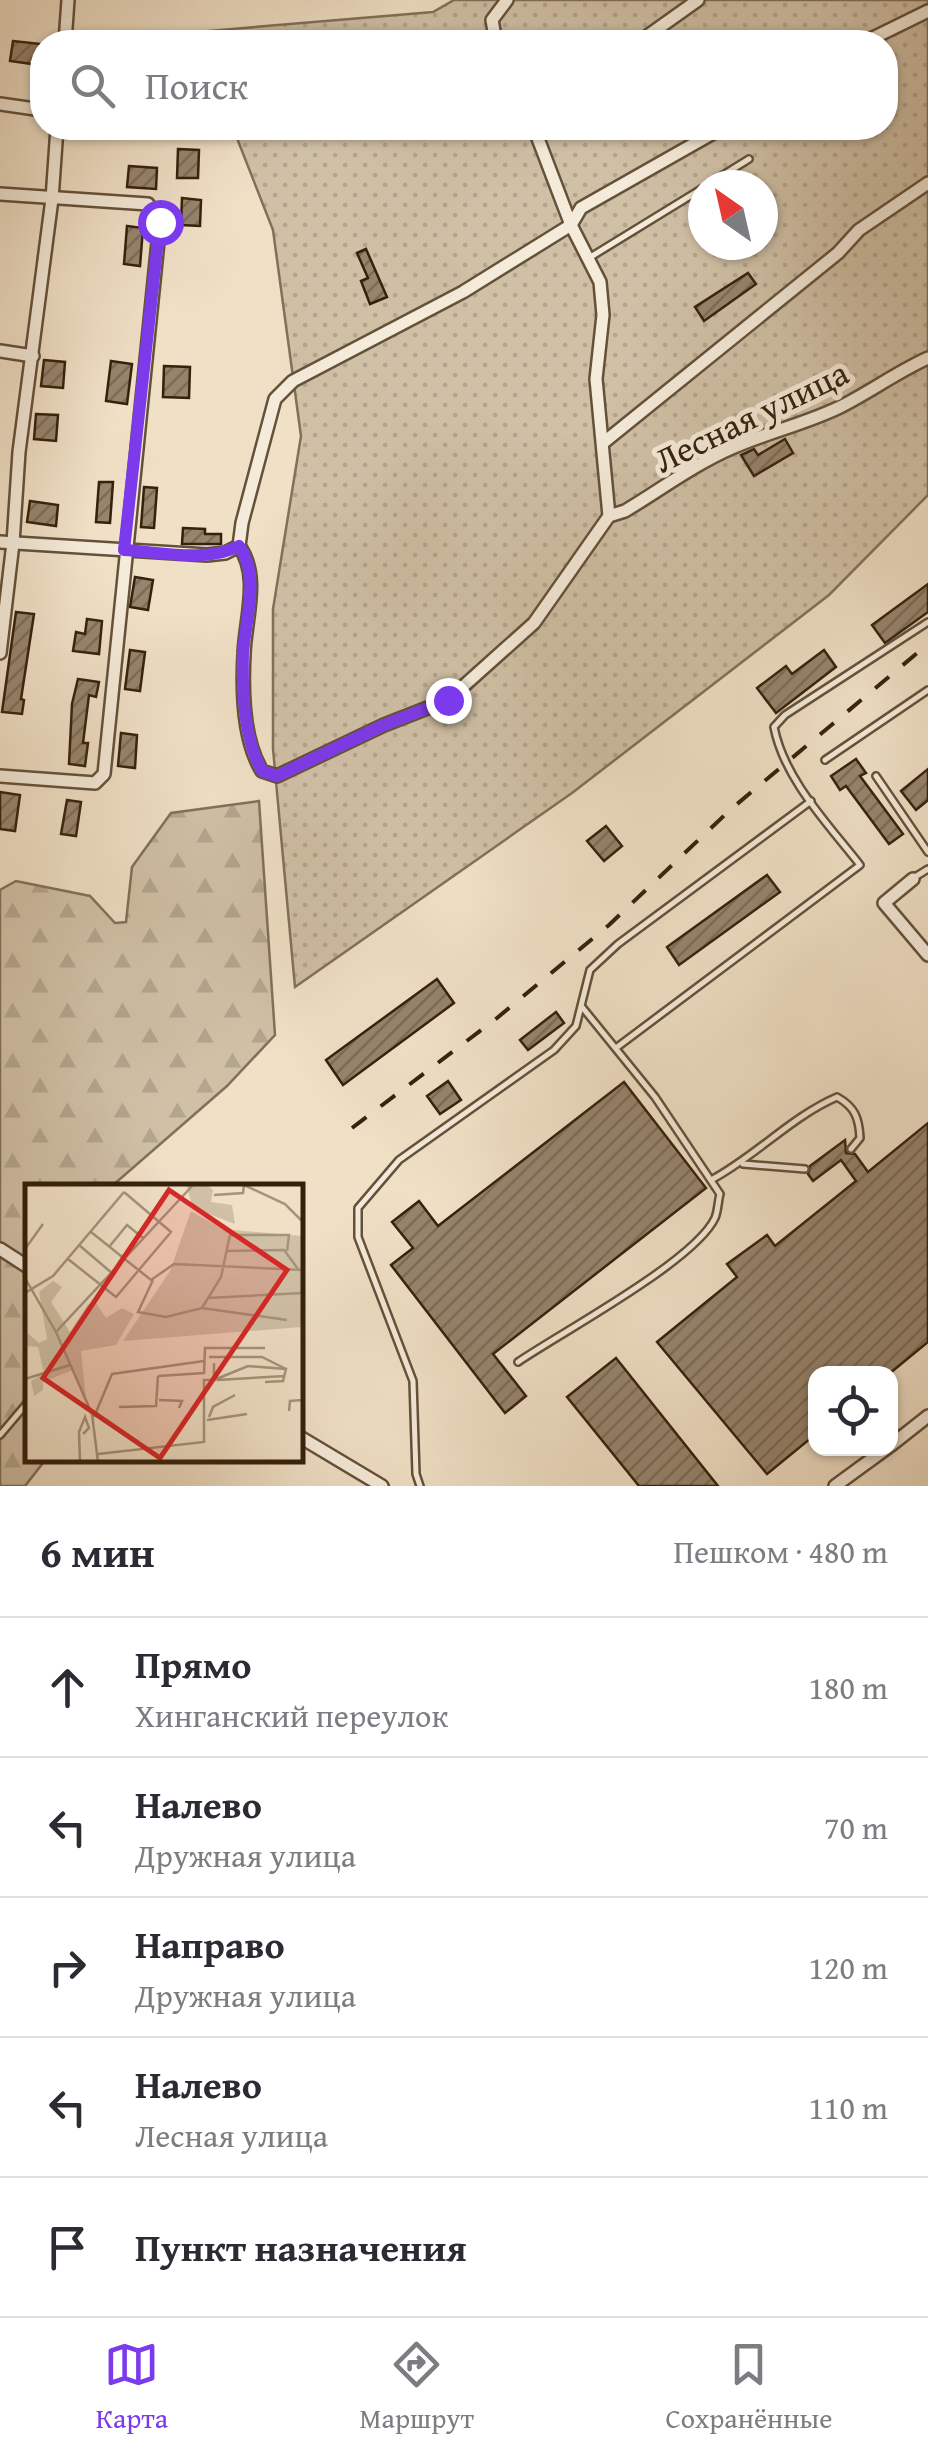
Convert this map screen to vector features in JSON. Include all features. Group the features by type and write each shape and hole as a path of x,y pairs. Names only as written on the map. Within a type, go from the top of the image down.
{"street":[{"path":"66,30 68,0"},
{"path":"656,30 698,0"},
{"path":"494,30 492,20 504,2"},
{"path":"889,30 928,11"},
{"path":"0,104 30,108"},
{"path":"0,653 7,542 52,199 56,140"},
{"path":"539,140 571,225 600,282 603,315 596,379 609,516"},
{"path":"7,542 208,554 225,554 239,546 276,399 293,381 462,292 571,225 581,208 701,140"},
{"path":"604,444 838,253 859,230 928,182"},
{"path":"0,194 148,204 160,222 104,774 94,783 0,776"},
{"path":"0,351 32,356"},
{"name":"Лесная улица","path":"239,546 248,558 251,578 243,656 248,723 254,758 262,771 277,776 384,725 448,700 534,623 609,516 625,511 726,450 776,429 804,423 928,358"},
{"path":"913,879 884,903 928,955"},
{"path":"0,1249 25,1265"},
{"path":"898,1439 928,1416"},
{"path":"302,1438 382,1486"},
{"path":"835,1486 876,1456"}],"lane":[{"path":"732,170 749,160"},
{"path":"589,258 688,197"},
{"path":"616,1048 860,865 787,763 774,727 800,705 928,622"},
{"path":"826,760 928,690"},
{"path":"876,776 928,852"},
{"path":"420,1486 416,1474 413,1380 358,1237 358,1208 399,1160 554,1050 576,1026 590,970 618,944 811,801"},
{"path":"913,879 928,870"},
{"path":"518,1362 688,1250 715,1218 720,1194 616,1048 582,1008"},
{"path":"711,1180 740,1164 817,1106 837,1097 850,1104 859,1120 860,1138 851,1149"},
{"path":"740,1164 805,1169"},
{"path":"0,1435 25,1406"}],"green space":[{"path":"454,0 928,0 928,495 829,595 572,793 295,987 273,749 273,609 301,436 273,230 238,140 898,140 898,30 220,30 433,12"},
{"path":"259,801 275,1035 227,1086 114,1184 25,1184 25,1461 44,1461 25,1486 0,1486 0,890 16,881 90,896 115,923 126,922 132,867 171,813"}],"building":[{"path":"13,41 30,43 30,64 10,61"},
{"path":"178,149 199,150 198,178 177,178"},
{"path":"129,166 157,168 156,189 127,187"},
{"path":"182,198 201,200 200,226 181,225"},
{"path":"127,226 143,228 140,266 124,264"},
{"path":"366,249 387,297 370,304 361,281 368,278 357,253"},
{"path":"748,273 756,284 704,321 695,307"},
{"path":"44,360 65,362 63,388 41,386"},
{"path":"111,361 132,364 127,404 106,401"},
{"path":"164,366 190,367 189,398 163,397"},
{"path":"36,414 58,415 56,441 34,439"},
{"path":"785,439 793,453 754,476 741,455 754,449 758,455"},
{"path":"99,482 113,482 110,523 96,522"},
{"path":"144,487 157,488 154,528 141,527"},
{"path":"30,501 58,505 56,526 27,522"},
{"path":"183,528 221,534 221,544 182,544"},
{"path":"135,577 153,580 148,610 130,607"},
{"path":"928,584 928,612 885,643 872,625"},
{"path":"16,612 34,614 22,714 2,712"},
{"path":"87,619 102,621 99,654 73,651 76,632 85,634"},
{"path":"130,650 145,652 140,691 125,689"},
{"path":"824,650 836,667 776,713 757,688 786,666 792,674"},
{"path":"78,679 99,682 96,697 89,695 83,743 88,743 85,766 69,764 72,704"},
{"path":"121,733 137,735 135,768 118,766"},
{"path":"856,759 866,773 860,776 903,834 889,844 846,786 840,790 831,776"},
{"path":"928,769 928,800 916,810 901,791"},
{"path":"0,792 20,795 15,831 0,829"},
{"path":"67,800 81,802 76,836 61,834"},
{"path":"606,826 622,846 604,861 587,841"},
{"path":"767,875 780,892 679,965 667,947"},
{"path":"437,979 454,1003 343,1085 326,1060"},
{"path":"556,1012 564,1023 528,1050 520,1040"},
{"path":"448,1081 461,1100 440,1114 427,1096"},
{"path":"624,1082 706,1188 493,1354 526,1396 505,1413 391,1265 413,1248 392,1222 419,1201 438,1226"},
{"path":"928,1123 928,1342 898,1367 808,1366 808,1441 767,1474 657,1342 737,1277 727,1264 767,1235 775,1246 856,1181 841,1160 813,1181 808,1174 810,1166 845,1140 846,1153 855,1154 868,1172"},
{"path":"616,1358 718,1486 639,1486 567,1397"}],"railway":[{"path":"352,1128 497,1018 609,925 730,810 928,644"}],"route":[{"path":"160,222 124,550 225,554 239,546 248,558 251,578 243,656 248,723 254,758 262,771 277,776 384,725 448,700"}]}
